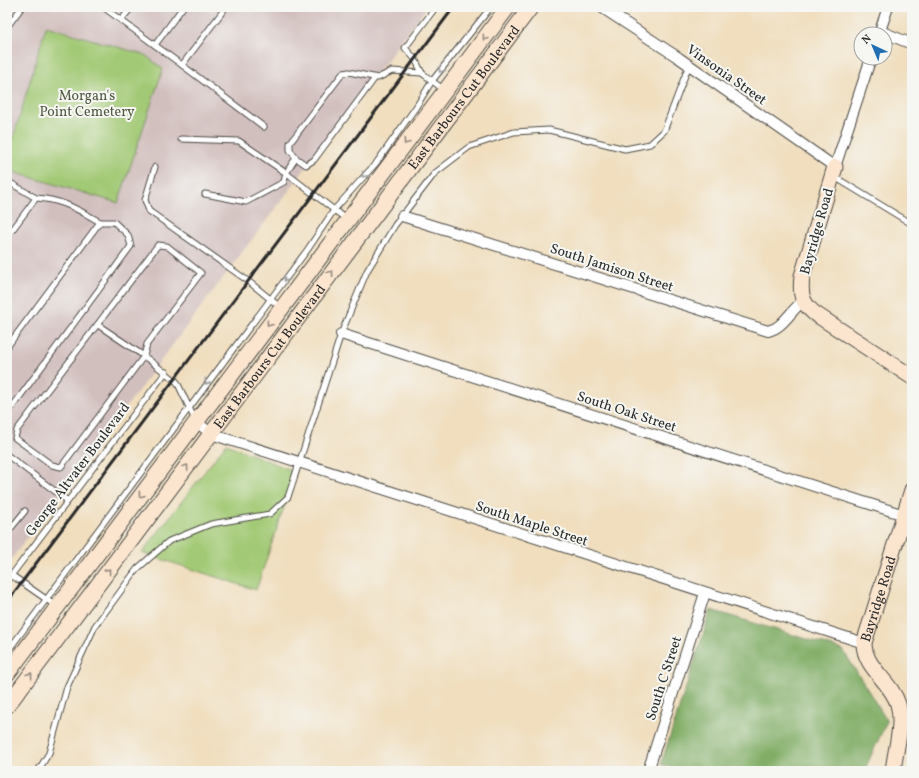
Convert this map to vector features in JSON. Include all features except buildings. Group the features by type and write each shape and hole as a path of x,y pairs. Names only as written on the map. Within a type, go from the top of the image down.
{"street":[{"name":"East Barbours Cut Boulevard","path":"7,674 52,603 109,537 196,421 276,303 347,220 508,7"},
{"name":"East Barbours Cut Boulevard","path":"7,706 296,319 532,7"},
{"name":"Vinsonia Street","path":"601,7 689,65 833,171"},
{"path":"882,26 888,7"},
{"path":"893,37 912,44"},
{"name":"Bayridge Road","path":"803,301 800,289 802,276 833,171 868,66"},
{"path":"445,90 460,102"},
{"path":"365,197 381,208"},
{"name":"South Jamison Street","path":"402,216 768,331 775,330 794,308 803,301"},
{"path":"803,301 814,313 912,378"},
{"path":"276,303 296,319"},
{"name":"South Oak Street","path":"341,334 904,515"},
{"name":"South Maple Street","path":"196,421 211,434 864,643"},
{"name":"Bayridge Road","path":"892,771 899,717 898,705 890,688 866,657 864,643 912,490"},
{"path":"109,537 125,549"},
{"name":"South C Street","path":"648,771 705,593"},
{"path":"52,603 72,618"}],"lane":[{"path":"7,27 22,7"},
{"path":"103,7 264,127"},
{"path":"121,20 132,7"},
{"path":"155,45 184,7"},
{"path":"182,65 226,7"},
{"path":"436,7 406,48 422,72 445,90"},
{"path":"7,652 52,603 189,407 276,303 334,210 376,162 416,107 432,81 491,7"},
{"path":"38,771 49,753 67,687 94,626 137,569 169,541 211,524 270,514 288,497 341,334 367,271 395,225 435,173 469,147 514,132 549,130 625,149 650,144 664,131 689,65"},
{"path":"375,78 314,160 306,165 296,158 290,150 290,144 344,73 349,72 378,78 392,71 422,72"},
{"path":"181,139 239,141 286,173 347,220"},
{"path":"205,194 246,202 280,186 284,182 286,173 296,158"},
{"path":"155,167 146,200 149,211 276,303"},
{"path":"833,171 912,224"},
{"path":"7,181 36,198 51,199 74,207 100,222 114,222 128,235 131,246 7,414"},
{"path":"7,237 36,198"},
{"path":"7,347 100,222"},
{"path":"158,245 167,246 201,273 147,344 144,356 61,467 52,465 15,438 17,430 158,245"},
{"path":"98,325 144,356 177,382 196,421"},
{"name":"George Altvater Boulevard","path":"7,581 9,574 68,501 166,372"},
{"path":"7,455 68,501"},
{"path":"7,533 25,511"},
{"path":"9,574 52,603"}],"shaded area":[{"path":"7,7 427,7 7,565"}],"green space":[{"name":"Morgan's Point Cemetery","path":"46,26 145,55 163,69 118,203 16,173 7,160"},
{"path":"226,444 296,472 256,590 142,553"},
{"path":"711,610 843,650 887,721 864,771 679,771 661,764"}],"railway":[{"path":"7,602 454,7"}]}
